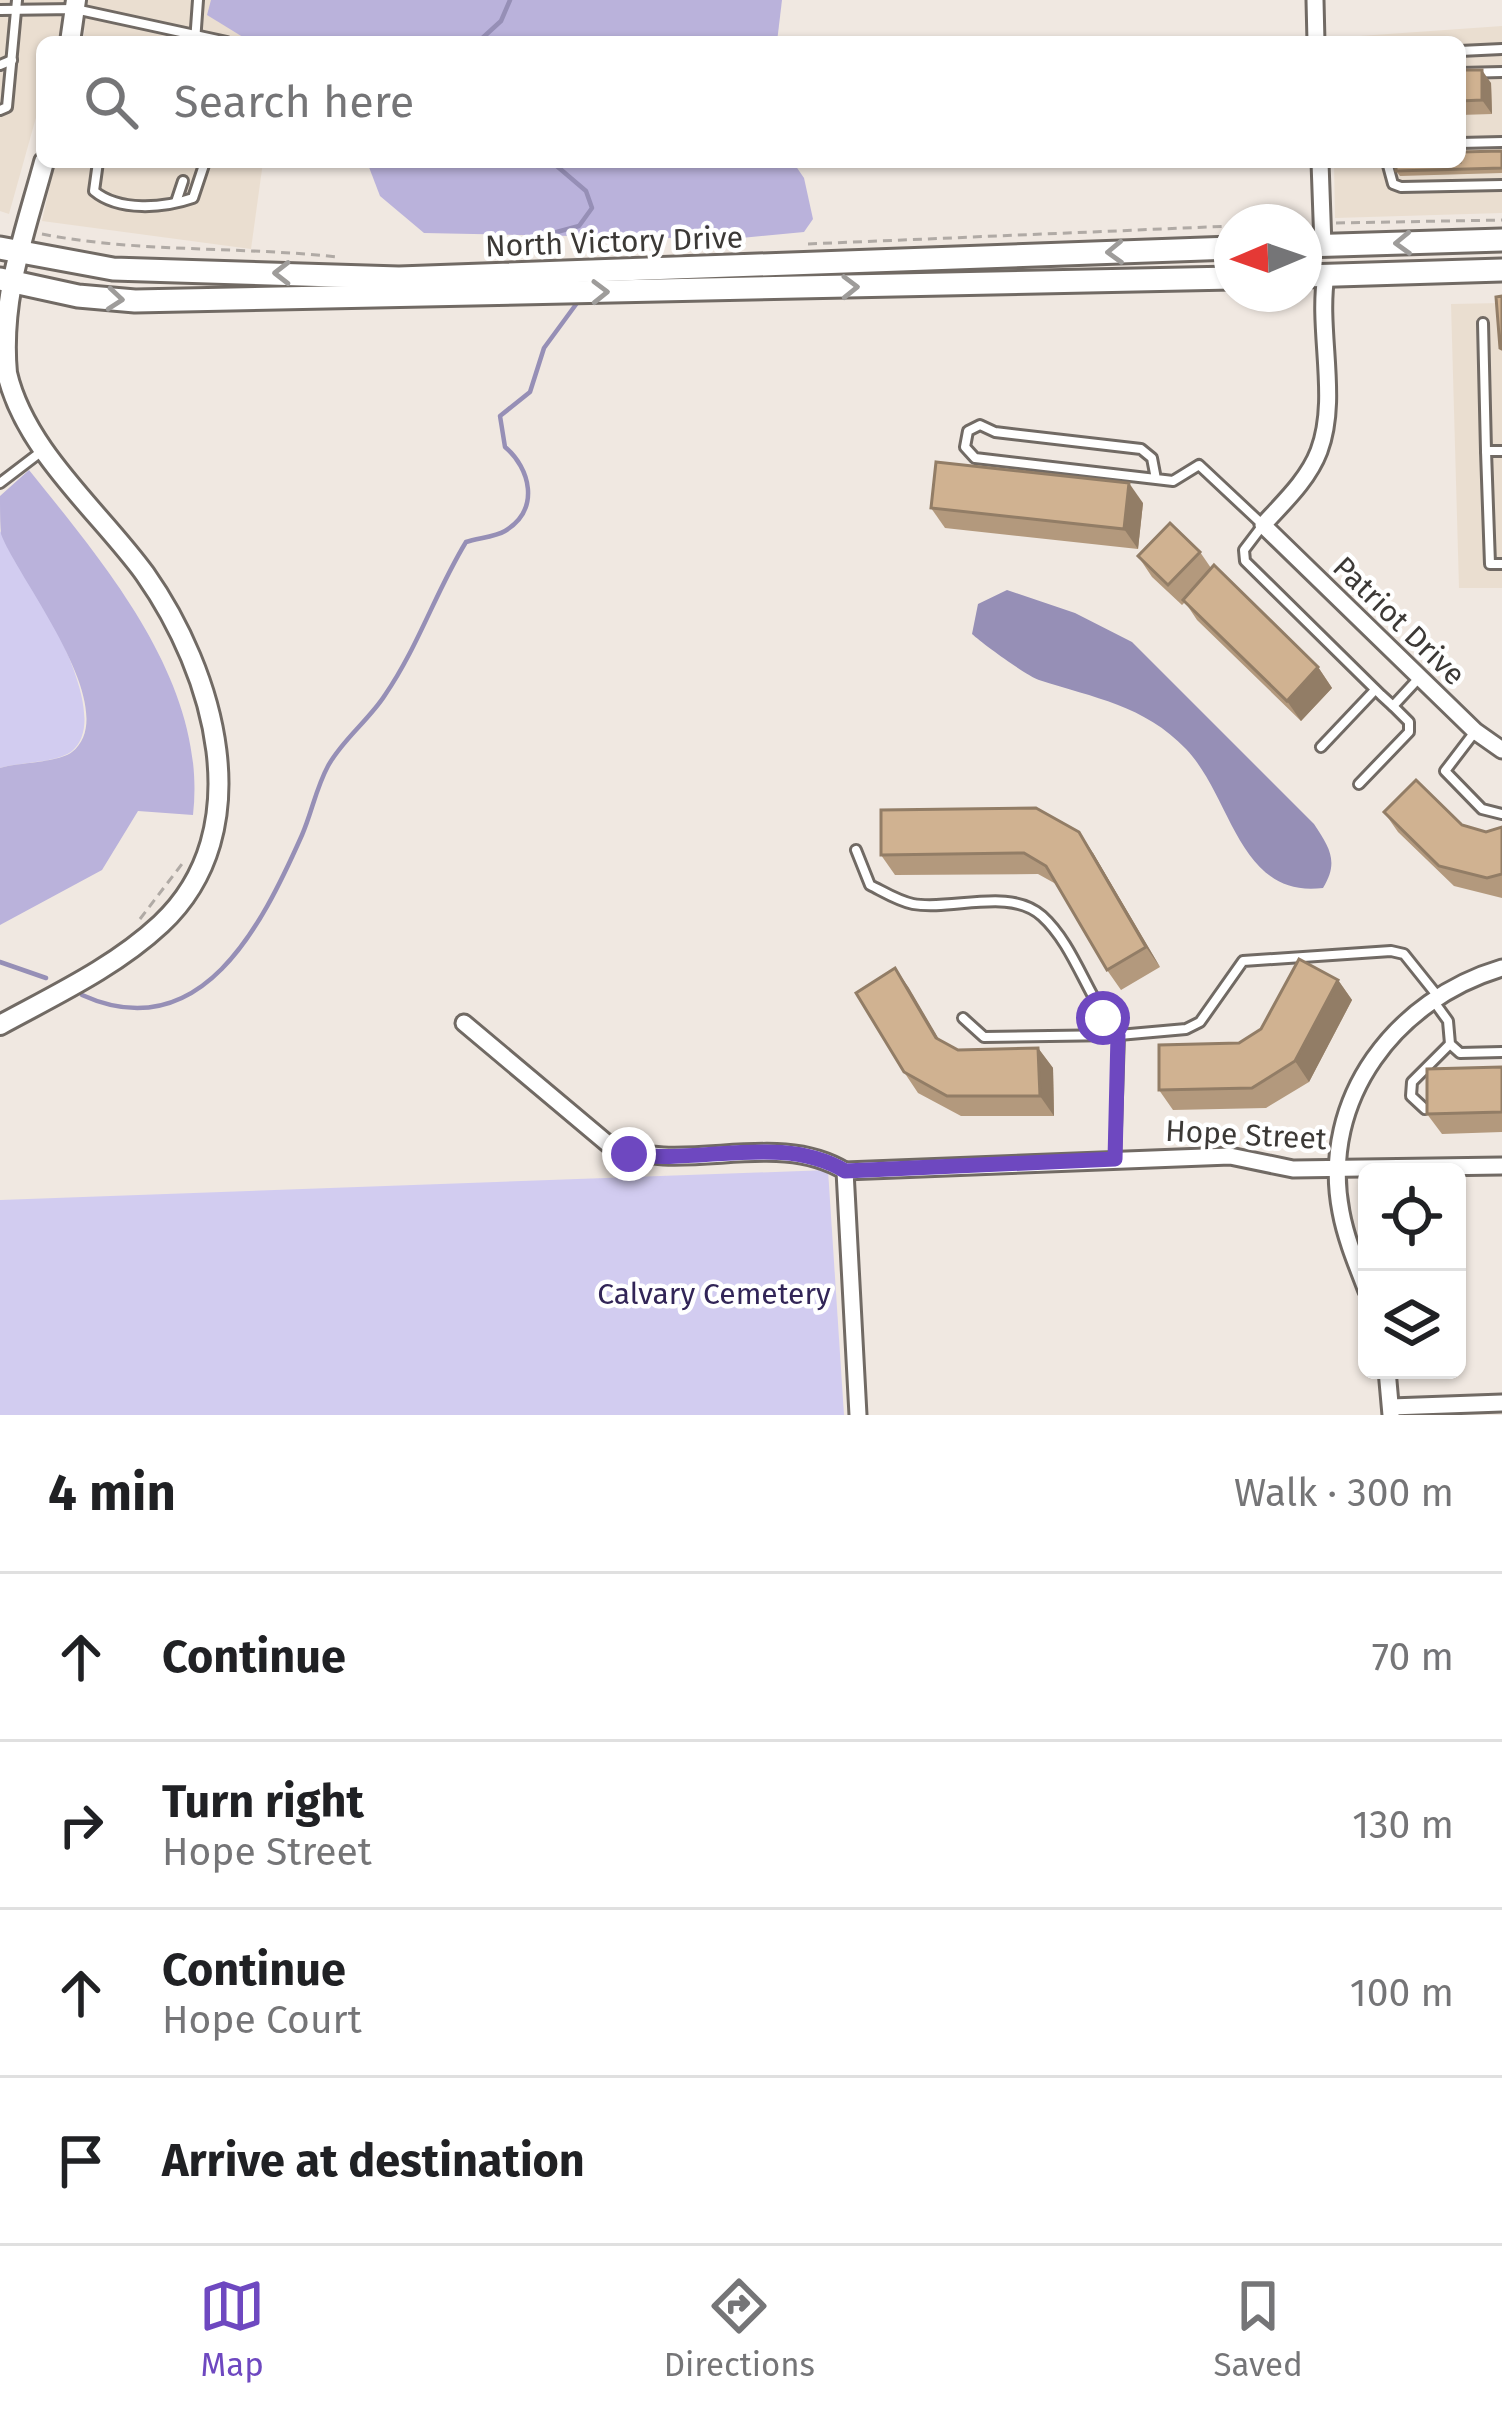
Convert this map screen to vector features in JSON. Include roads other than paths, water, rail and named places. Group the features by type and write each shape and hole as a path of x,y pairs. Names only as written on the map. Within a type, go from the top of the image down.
{"main road":[{"path":"1322,238 1502,240"},
{"name":"North Victory Drive","path":"734,279 1214,249"},
{"name":"North Victory Drive","path":"7,251 113,269 399,287"},
{"path":"1322,275 1502,270"},
{"name":"North Victory Drive","path":"2,280 78,296 135,301 399,287 734,279 1214,278"}],"street":[{"path":"1315,0 1316,36"},
{"path":"71,36 76,4"},
{"path":"0,1025 77,983 164,920 201,871 219,795 215,731 189,653 147,577 45,448 20,408 6,371 2,280 7,251 22,230 42,168"},
{"path":"1318,204 1320,168"},
{"path":"1263,526 1308,473 1320,450 1326,422 1318,312"},
{"name":"Patriot Drive","path":"1263,526 1475,731 1502,750"},
{"path":"1360,1271 1340,1211 1337,1167 1342,1128 1358,1084 1383,1043 1434,996 1502,968"},
{"path":"464,1023 608,1144 629,1154 656,1158 787,1153 825,1159 845,1171 858,1415"},
{"name":"Hope Street","path":"845,1171 1230,1156 1293,1168 1502,1166"},
{"path":"1389,1379 1391,1411 1502,1403"}],"lane":[{"path":"196,36 198,0"},
{"path":"0,10 17,4 76,4 192,36"},
{"path":"0,110 7,107 17,4"},
{"path":"0,29 15,23"},
{"path":"0,47 14,42"},
{"path":"1466,50 1502,49"},
{"path":"0,64 12,60"},
{"path":"1466,74 1502,72"},
{"path":"1466,143 1502,142"},
{"path":"97,168 94,190 104,199 176,204 193,198 203,168"},
{"path":"1389,168 1393,184 1401,187 1502,185"},
{"path":"176,204 183,182"},
{"path":"1483,323 1490,564 1502,563"},
{"path":"1485,404 1502,404"},
{"path":"1156,479 1151,458 1142,449 995,432 980,425 968,431 965,447 976,458 1173,481 1199,465 1263,526 1244,550 1245,561 1409,722 1409,732 1359,784"},
{"path":"0,483 45,448"},
{"path":"1486,451 1502,451"},
{"path":"1393,706 1419,678"},
{"path":"1321,747 1375,689"},
{"path":"1475,731 1444,771 1482,808 1502,814"},
{"path":"856,850 870,886 896,898 915,904 1011,903 1046,919 1118,1035 1115,1159"},
{"path":"963,1018 984,1037 1186,1029 1201,1022 1235,970 1258,958 1404,954 1448,1021 1450,1044 1460,1052 1502,1052"},
{"path":"1425,1109 1411,1096 1412,1082 1450,1044"}],"waterway":[{"path":"485,36 501,21 510,0"},
{"path":"539,243 538,237 579,226 592,208 586,191 559,168"},
{"path":"82,995 124,1007 161,1005 193,992 222,969 246,939 286,870 328,766 397,677 466,542 505,531 524,512 528,489 521,466 505,447 500,416 530,392 544,348 577,303"},
{"path":"0,962 46,978"}],"park label":[{"name":"Calvary Cemetery","path":"714,1294"}]}
